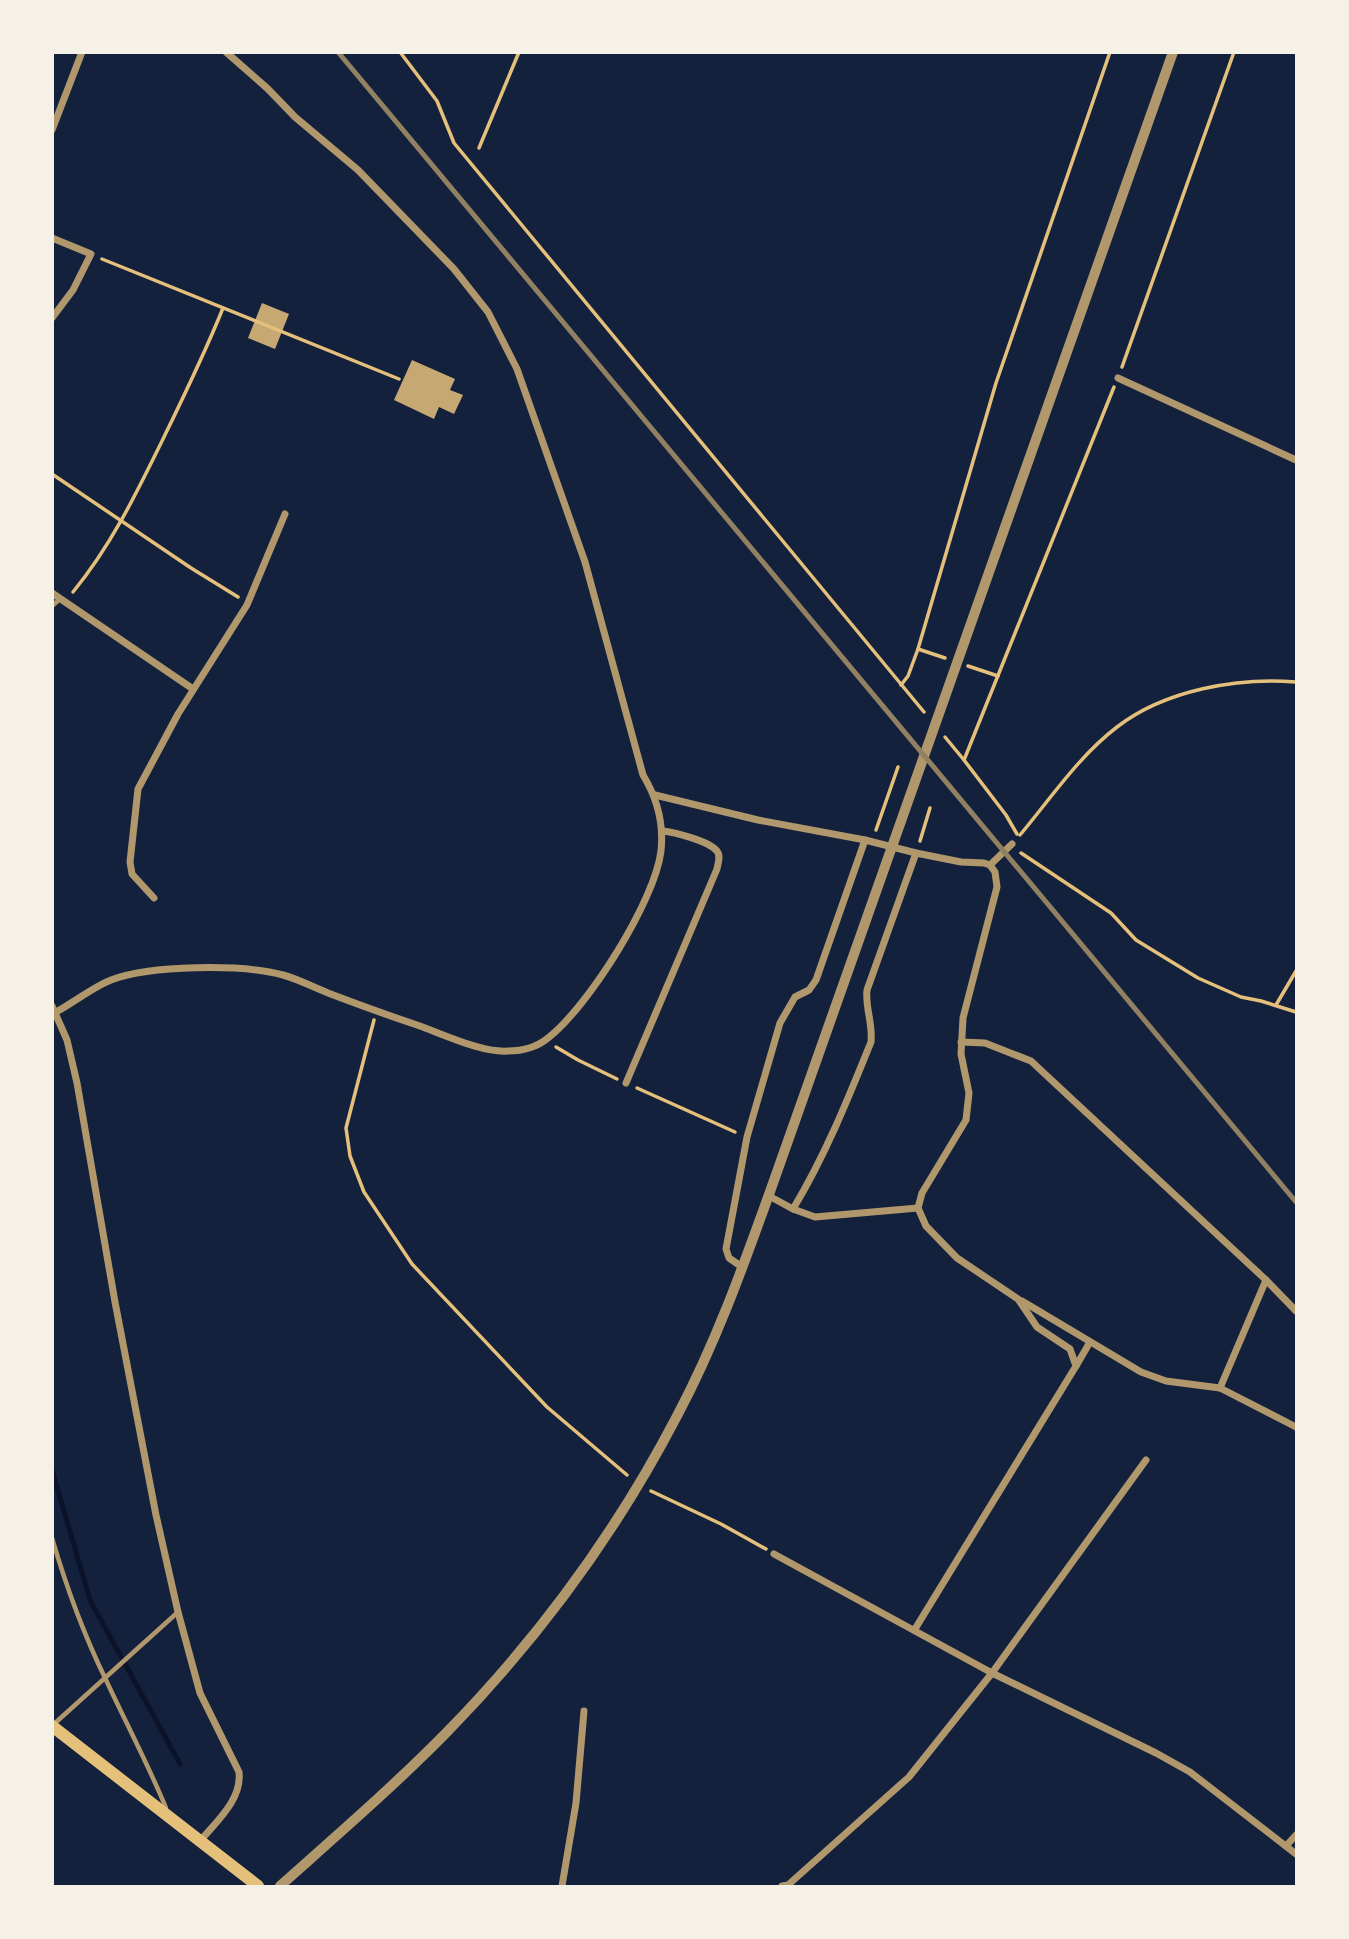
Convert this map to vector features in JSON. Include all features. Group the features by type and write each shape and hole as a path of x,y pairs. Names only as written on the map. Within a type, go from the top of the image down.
{"main road":[{"path":"52,1726 258,1886"}],"street":[{"path":"52,130 82,52"},
{"path":"201,1840 233,1800 240,1784 239,1772 200,1693 178,1612 156,1515 77,1083 67,1040 54,1009 109,981 152,970 251,971 283,975 376,1012 493,1050 523,1050 547,1040 562,1025 629,933 655,875 661,852 662,831 655,795 643,775 580,549 517,369 488,312 454,269 358,170 295,117 226,52"},
{"path":"280,1886 400,1778 448,1731 505,1668 587,1561 638,1485 700,1369 769,1196 1173,52"},
{"path":"52,238 91,254 73,290 52,318"},
{"path":"1118,378 1297,460"},
{"path":"154,898 132,874 130,862 138,789 193,689 249,603 285,514"},
{"path":"52,593 193,689"},
{"path":"655,795 758,820 916,853 990,865 995,872 997,887 963,1018 961,1054 969,1093 966,1120 922,1193 918,1208 926,1226 957,1258 1018,1299 1141,1372 1166,1381 1220,1388 1297,1427"},
{"path":"626,1083 712,881 719,857 715,850 684,835 662,831"},
{"path":"742,1266 729,1258 726,1249 747,1137 780,1023 795,997 809,990 816,980 868,841"},
{"path":"990,865 1012,844"},
{"path":"793,1209 839,1121 871,1042 872,1031 865,1003 867,989 916,853"},
{"path":"961,1042 985,1043 1031,1061 1297,1311"},
{"path":"769,1196 815,1217 918,1208"},
{"path":"1220,1388 1266,1280"},
{"path":"1018,1299 1037,1327 1070,1349 1076,1366"},
{"path":"915,1629 1090,1342"},
{"path":"782,1886 788,1885 909,1777 992,1673 1146,1460"},
{"path":"774,1554 992,1673 1156,1752 1190,1772 1297,1854"},
{"path":"562,1886 576,1803 584,1711"},
{"path":"1286,1846 1297,1835"}],"lane":[{"path":"52,606 63,600"},
{"path":"52,1538 65,1581 105,1679 146,1759 168,1816"},
{"path":"52,1726 178,1612"}],"path":[{"path":"400,52 437,101 454,143 928,717"},
{"path":"478,148 519,52"},
{"path":"901,685 908,676 918,649 996,383 1110,52"},
{"path":"964,760 1118,378 1234,52"},
{"path":"91,254 399,379"},
{"path":"63,600 97,560 120,521 182,399 223,308"},
{"path":"52,474 191,568 249,603"},
{"path":"918,649 952,661"},
{"path":"964,665 999,676"},
{"path":"937,728 1006,815 1018,837 1096,746 1117,727 1143,710 1170,699 1230,685 1255,681 1297,682"},
{"path":"868,841 898,768"},
{"path":"916,853 930,808"},
{"path":"1012,844 1111,913 1136,940 1164,959 1216,988 1297,1013"},
{"path":"1276,1005 1297,971"},
{"path":"376,1012 346,1128 350,1156 364,1192 412,1264 547,1407 638,1485 721,1524 774,1554"},
{"path":"547,1040 578,1060 747,1137"}],"building":[{"path":"262,303 289,314 275,349 248,338"},
{"path":"412,360 455,379 450,390 463,395 454,414 439,407 434,419 394,400"}],"waterway":[{"path":"52,1470 90,1600 180,1764"}],"railway":[{"path":"338,52 1296,1202"}]}
